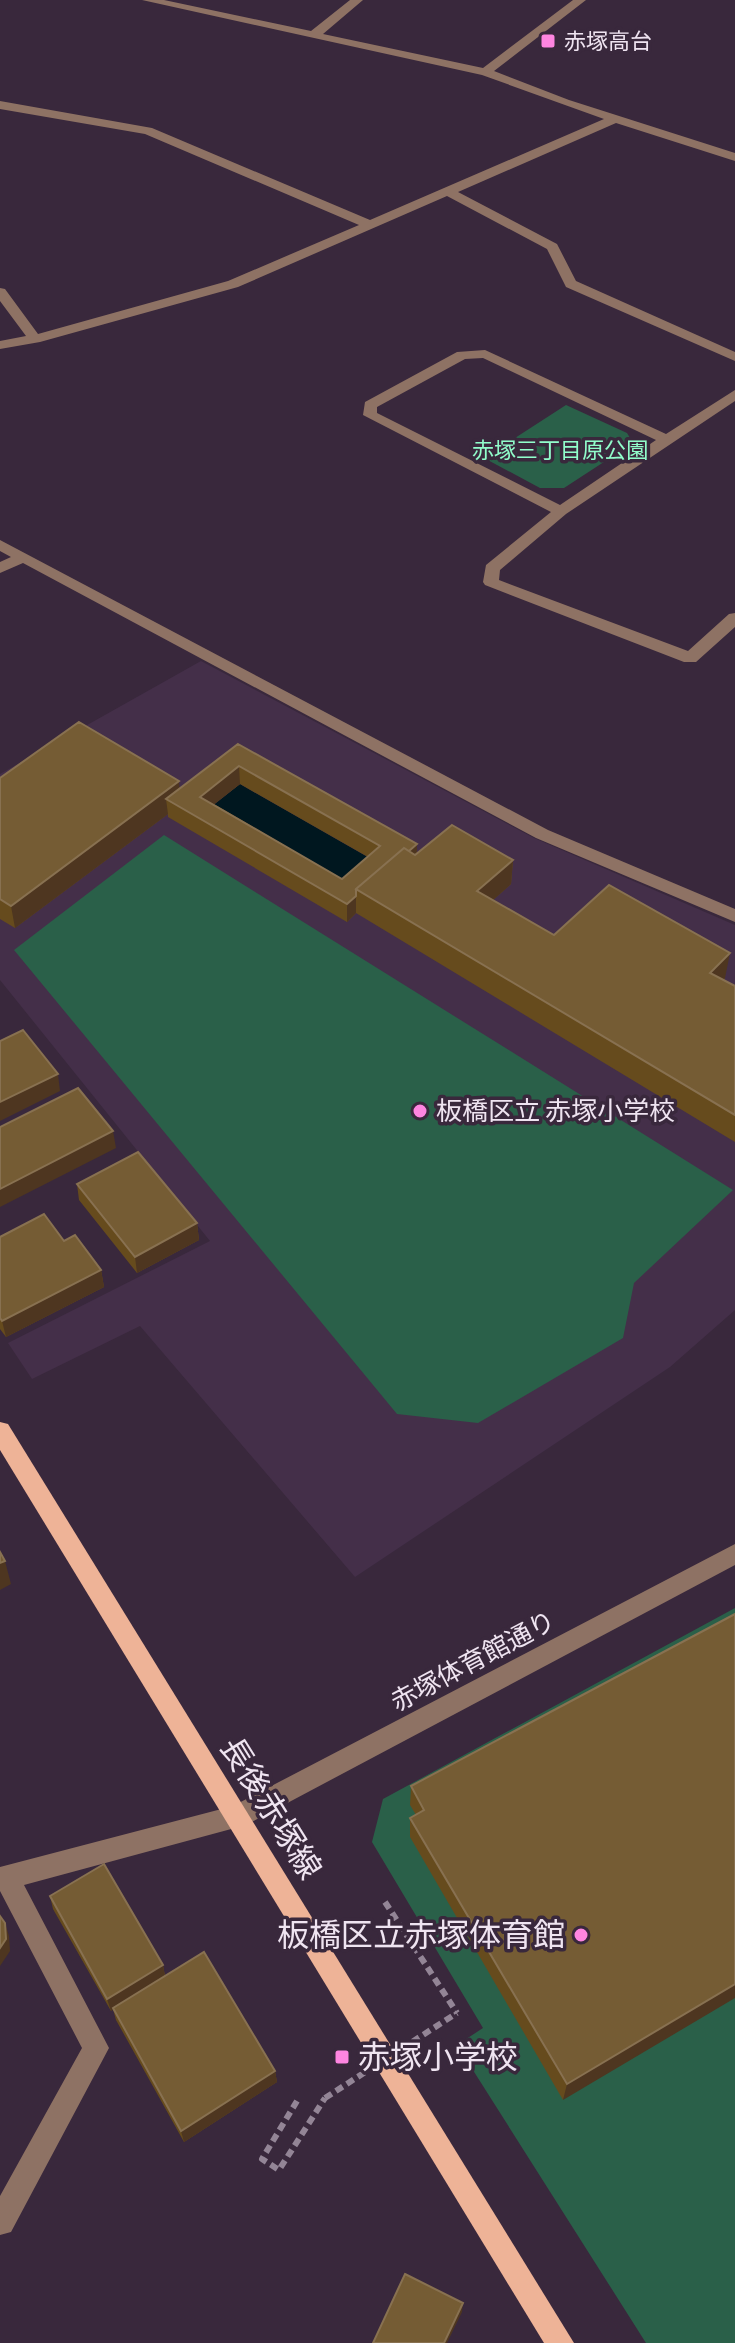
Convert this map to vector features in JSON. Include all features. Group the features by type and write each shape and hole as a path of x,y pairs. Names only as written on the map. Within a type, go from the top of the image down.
{"main road":[{"name":"長後赤塚線","path":"0,1431 560,2343"}],"street":[{"path":"148,0 485,72 615,119 735,157"},
{"path":"195,10 206,0"},
{"path":"314,35 357,0"},
{"path":"485,72 580,0"},
{"path":"0,105 148,131 369,224"},
{"path":"0,345 35,339 233,284 615,119"},
{"path":"447,191 552,247 571,284 735,357"},
{"path":"0,292 35,339"},
{"path":"561,511 370,415 370,405 462,355 485,354 668,440"},
{"path":"735,394 561,511 492,568 491,582 690,658 735,618"},
{"path":"0,545 542,834 735,916"},
{"path":"0,568 24,557"},
{"name":"赤塚体育館通り","path":"3,1878 237,1817 735,1554"},
{"path":"1,2222 96,2048 3,1878"}],"path":[{"path":"297,2101 262,2159 279,2170 325,2098 457,2013 385,1902"}],"shaded area":[{"name":"板橋区立 赤塚小学校","path":"201,661 534,838 735,925 735,1310 670,1367 355,1577 140,1326 32,1379 8,1343 210,1241 0,980 0,774"}],"green space":[{"name":"赤塚三丁目原公園","path":"566,405 627,433 633,443 564,488 540,488 484,458"},
{"path":"164,835 733,1190 634,1283 623,1338 478,1423 397,1414 14,950"},
{"name":"板橋区立赤塚体育館","path":"735,1608 735,2343 646,2343 457,2045 483,2028 372,1842 383,1799"}],"water":[{"path":"240,784 380,864 342,896 202,814"}],"building":[{"path":"79,722 179,781 11,906 0,899 0,778"},
{"path":"238,744 417,844 409,851 404,848 356,889 356,896 347,904 166,799","holes":["239,766 380,846 342,879 200,797"]},
{"path":"452,825 513,860 477,891 554,935 609,885 730,953 710,973 735,986 735,1115 356,889 404,848 415,855"},
{"path":"23,1030 58,1074 0,1102 0,1041"},
{"path":"78,1088 113,1131 0,1189 0,1127"},
{"path":"138,1152 197,1223 135,1257 77,1184"},
{"path":"44,1214 64,1241 75,1235 101,1270 2,1321 0,1237"},
{"path":"735,1614 735,1984 567,2084 410,1818 424,1810 411,1786"},
{"path":"104,1864 163,1965 107,1999 50,1896"},
{"path":"0,1916 5,1923 6,1939 0,1948"},
{"path":"204,1952 275,2071 181,2131 113,2008"},
{"path":"405,2274 463,2303 444,2343 373,2343"}],"place":[{"name":"赤塚高台","path":"548,41"},
{"name":"板橋区立 赤塚小学校","path":"420,1111"},
{"name":"板橋区立赤塚体育館","path":"581,1935"},
{"name":"赤塚小学校","path":"342,2057"}]}
